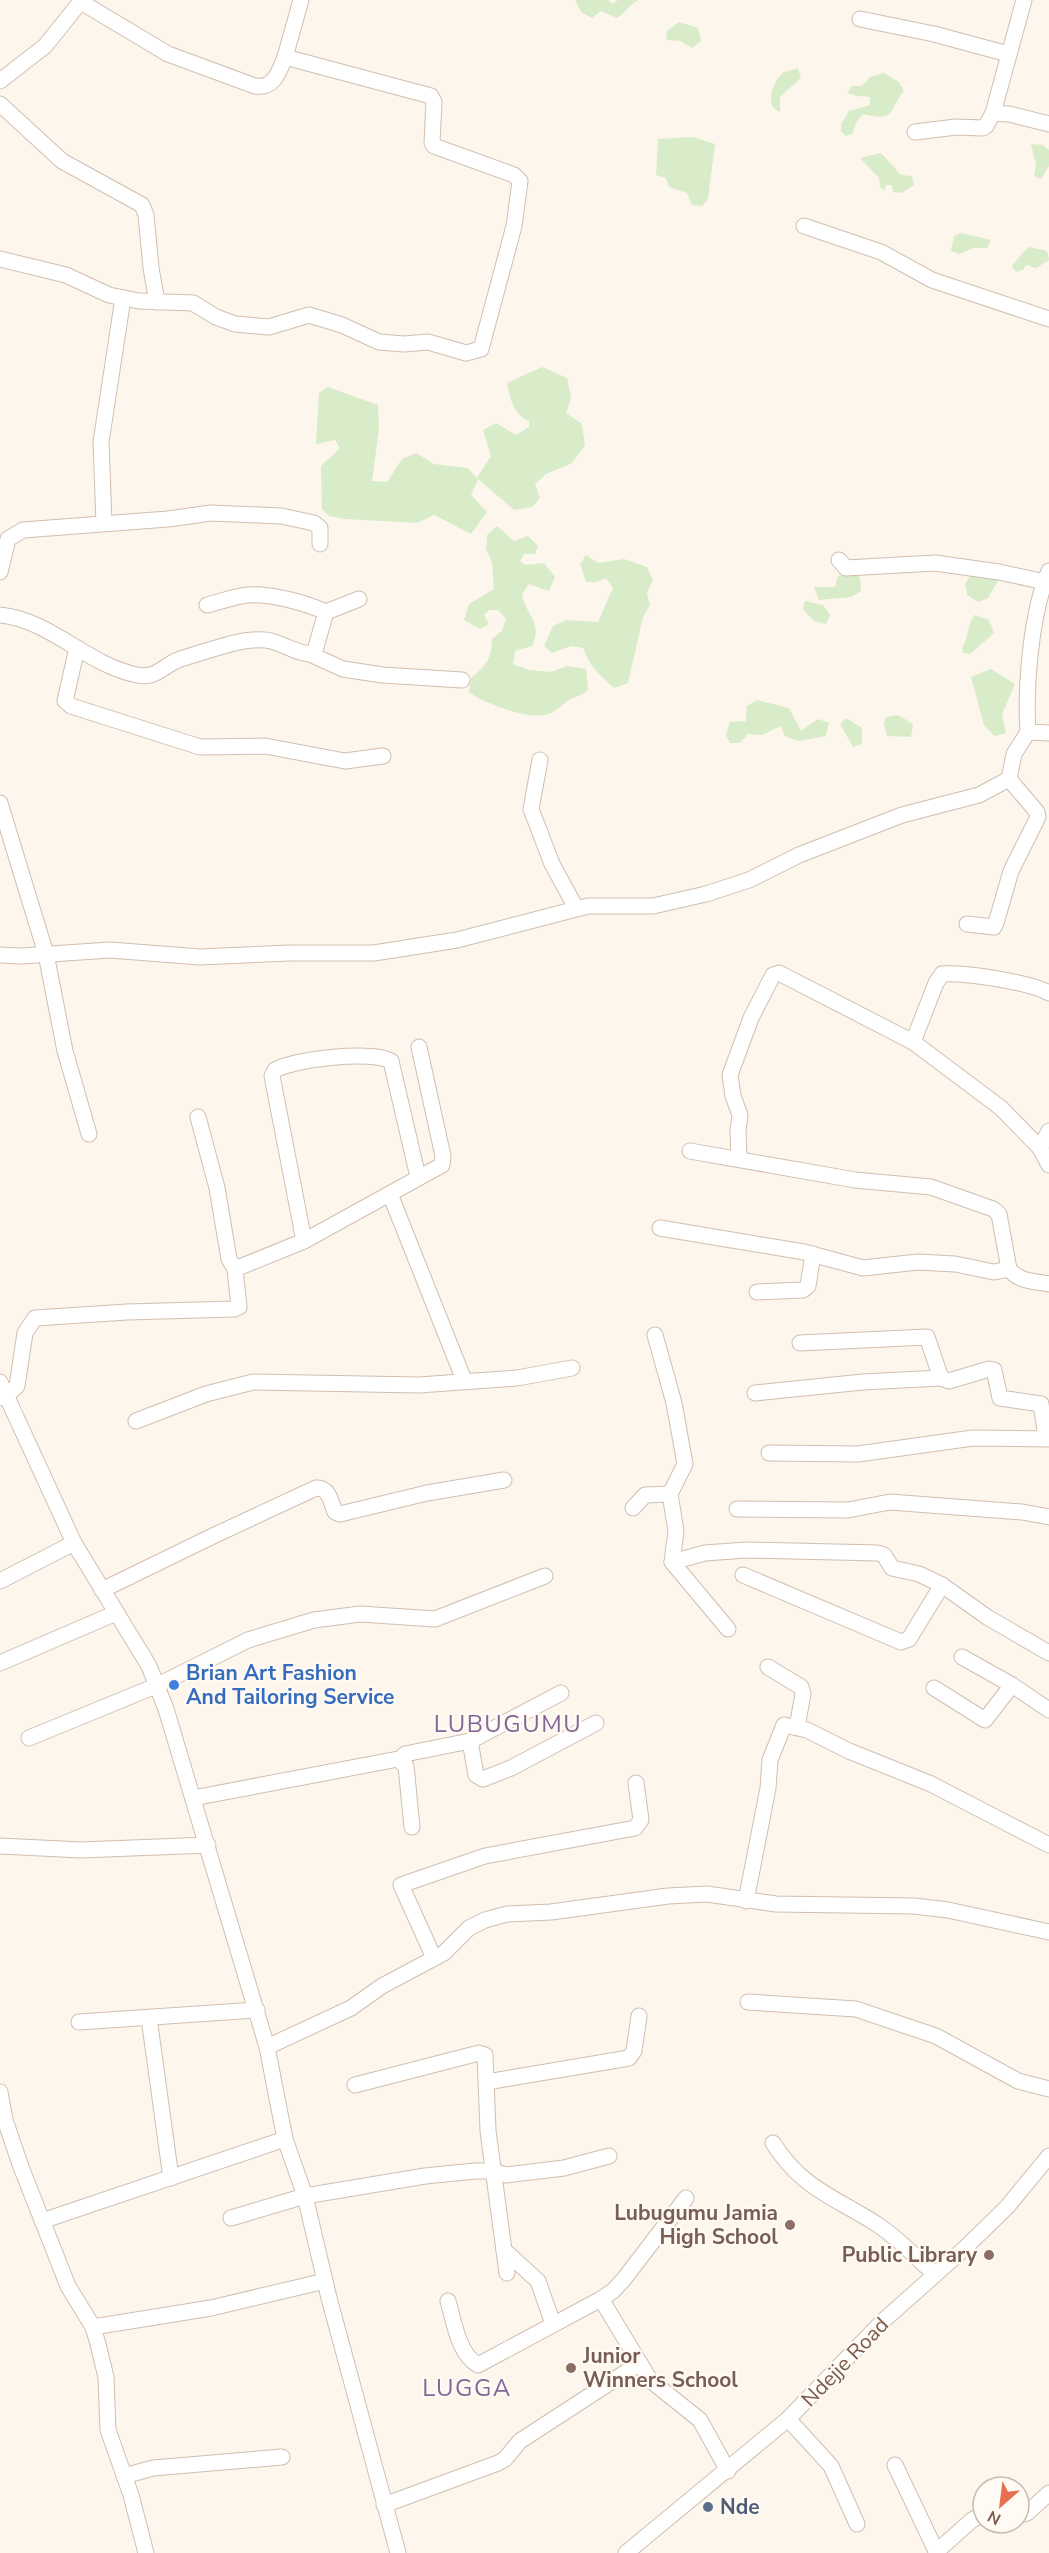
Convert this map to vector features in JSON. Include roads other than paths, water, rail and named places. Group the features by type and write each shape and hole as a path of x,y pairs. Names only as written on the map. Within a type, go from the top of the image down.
{"street":[{"path":"0,81 45,46 82,1 168,54 261,87 271,83 278,74 301,0"},
{"path":"915,132 984,127 993,112 1024,0"},
{"path":"860,19 934,34 1008,54"},
{"path":"0,259 66,275 92,289 123,298 196,304 216,317 235,324 269,327 309,315 380,342 404,344 428,342 466,353 481,348 514,226 520,181 514,175 434,146 434,102 429,95 285,57"},
{"path":"0,104 62,162 142,205 146,215 151,268 158,302"},
{"path":"993,112 1049,124"},
{"path":"804,226 881,252 932,280 1049,319"},
{"path":"104,523 101,442 123,298"},
{"path":"0,572 10,537 29,528 168,519 211,513 281,516 318,525 320,544"},
{"path":"839,560 846,568 935,563 1047,576 1029,667 1026,707 1028,732 1014,754 1009,779"},
{"path":"207,605 247,595 261,595 279,597 326,612 359,599"},
{"path":"312,655 316,653 326,612"},
{"path":"0,615 32,622 99,661 139,676 165,670 175,661 232,643 271,641 312,655 343,669 383,675 462,680"},
{"path":"77,648 66,693 65,702 70,706 200,747 265,746 345,760 383,756"},
{"path":"1028,732 1049,733"},
{"path":"540,760 531,809 552,864 576,909"},
{"path":"0,955 110,950 200,957 374,952 457,940 588,906 653,906 706,894 749,880 799,855 902,815 978,795 1009,779"},
{"path":"967,924 994,927 1011,871 1038,818 1036,812 1009,779"},
{"path":"0,803 46,954 65,1051 89,1134"},
{"path":"739,1158 740,1115 733,1096 730,1075 751,1018 773,975 780,973 913,1042 1001,1108 1040,1148 1049,1165"},
{"path":"913,1042 936,983 942,974 955,973 1041,989 1049,993"},
{"path":"235,1269 304,1241 440,1166 443,1160 419,1047"},
{"path":"304,1241 272,1076 275,1070 298,1061 355,1056 391,1061 418,1177"},
{"path":"3,1397 19,1383 25,1333 35,1318 128,1312 236,1309 240,1305 235,1269 229,1259 218,1188 198,1117"},
{"path":"1040,1148 1049,1131"},
{"path":"690,1151 855,1180 931,1187 993,1209 1000,1216 1009,1269 1021,1279 1049,1284"},
{"path":"390,1194 464,1380"},
{"path":"660,1228 813,1254 863,1268 918,1262 955,1263 994,1272 1009,1269"},
{"path":"757,1292 803,1290 808,1286 813,1254"},
{"path":"655,1335 674,1403 685,1464 670,1494 676,1531 672,1562 728,1629"},
{"path":"800,1343 927,1337 940,1378"},
{"path":"136,1421 206,1394 253,1382 420,1385 464,1380 517,1378 572,1368"},
{"path":"755,1393 863,1382 940,1378 949,1381 994,1370 1000,1398 1041,1404 1047,1438 973,1438 858,1454 769,1453"},
{"path":"0,1382 3,1397 74,1543 158,1685 267,2047 285,2139 305,2196 325,2280 398,2553"},
{"path":"102,1590 316,1488 323,1488 327,1491 335,1512 339,1514 427,1492 504,1480"},
{"path":"633,1508 645,1495 670,1494"},
{"path":"737,1509 848,1510 890,1502 1022,1512 1049,1517"},
{"path":"0,1581 74,1543"},
{"path":"672,1562 705,1553 746,1550 830,1554 878,1553 884,1556 892,1568 897,1571 919,1574 942,1585 987,1617 1049,1653"},
{"path":"742,1575 901,1642 909,1639 942,1585"},
{"path":"29,1738 158,1685 248,1640 314,1620 360,1614 435,1619 545,1576"},
{"path":"0,1663 116,1613"},
{"path":"962,1657 1012,1685 1049,1710"},
{"path":"768,1667 801,1687 803,1694 797,1726"},
{"path":"934,1688 985,1720 1012,1685"},
{"path":"193,1798 400,1760 405,1754 470,1742 561,1693"},
{"path":"470,1742 476,1774 483,1779 511,1768 596,1723"},
{"path":"746,1901 768,1788 770,1760 784,1725 797,1726 849,1751 931,1784 1049,1845"},
{"path":"400,1760 406,1766 412,1827"},
{"path":"434,1958 401,1885 484,1857 635,1827 641,1820 636,1783"},
{"path":"0,1846 81,1850 208,1845"},
{"path":"267,2047 351,2008 382,1986 444,1953 469,1928 484,1920 507,1914 551,1912 668,1896 707,1894 746,1901 948,1910 1049,1932"},
{"path":"748,2002 856,2009 936,2036 1018,2081 1049,2089"},
{"path":"79,2022 256,2010"},
{"path":"487,2082 629,2058 634,2051 639,2016"},
{"path":"149,2018 171,2178"},
{"path":"355,2085 479,2052 485,2055 488,2131 507,2273"},
{"path":"0,2092 5,2135 68,2286 93,2327 106,2377 108,2430 146,2553"},
{"path":"42,2221 285,2139"},
{"path":"773,2143 785,2162 800,2177 818,2191 879,2226 934,2274"},
{"path":"231,2218 305,2196 425,2176 476,2171 506,2175 564,2168 609,2156"},
{"name":"Ndejje Road","path":"626,2553 788,2420 884,2321 1007,2207 1049,2156"},
{"path":"448,2301 462,2345 472,2362 478,2365 613,2291 686,2198"},
{"path":"504,2250 538,2281 553,2324"},
{"path":"93,2327 189,2312 325,2280"},
{"path":"601,2299 653,2383 700,2421 728,2471"},
{"path":"384,2505 498,2463 505,2459 520,2441 640,2363"},
{"path":"788,2420 831,2466 857,2524"},
{"path":"124,2476 153,2468 282,2457"},
{"path":"895,2465 937,2553 971,2521"},
{"path":"1031,2509 1049,2493"}],"place":[{"name":"Brian Art Fashion And Tailoring Service","path":"174,1685"},
{"name":"Lubugumu Jamia High School","path":"790,2225"},
{"name":"Public Library","path":"989,2255"},
{"name":"Junior Winners School","path":"571,2368"},
{"name":"Nde","path":"708,2507"}],"district":[{"name":"LUBUGUMU","path":"508,1724"},
{"name":"LUGGA","path":"467,2388"}]}
